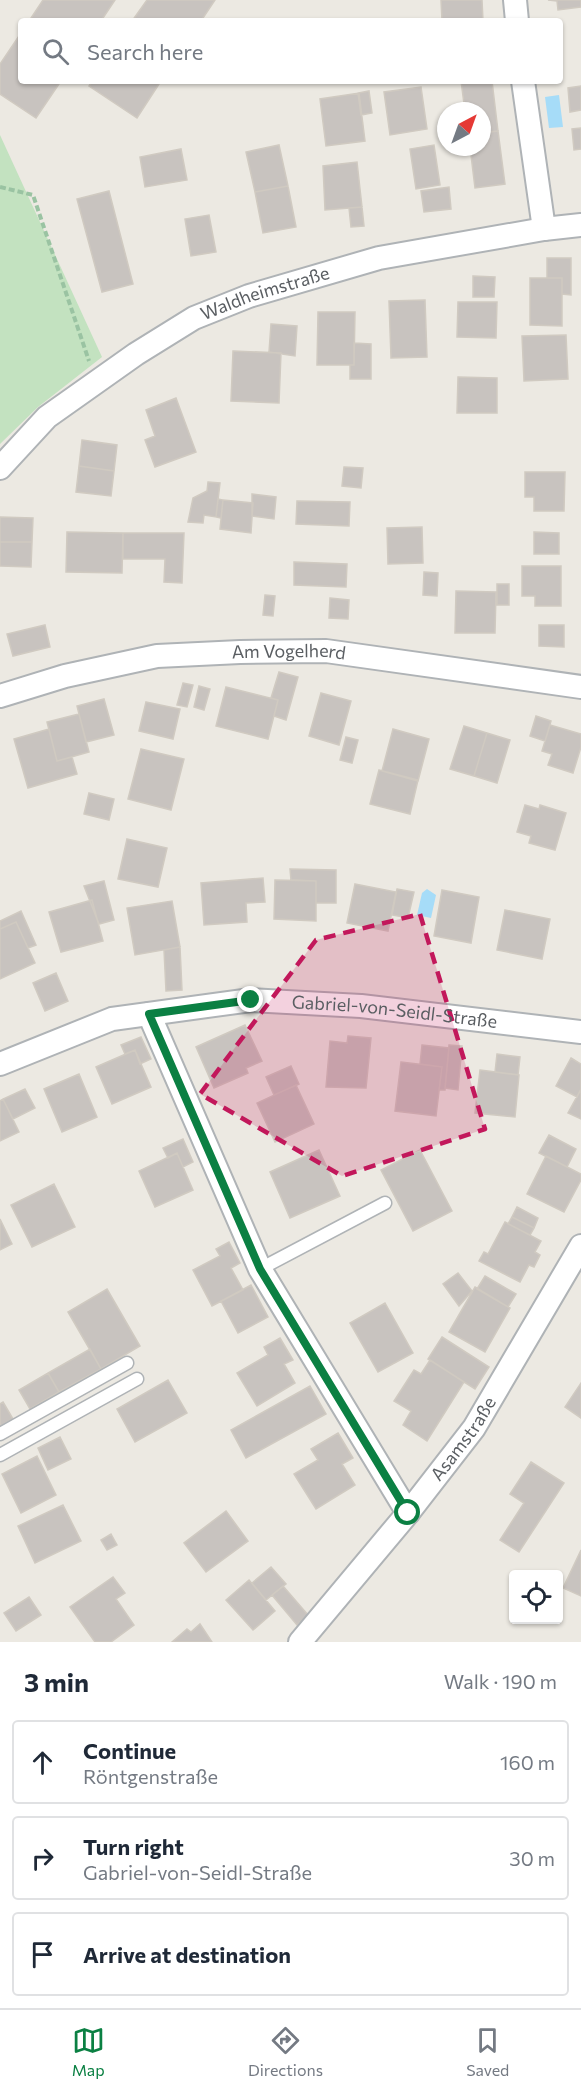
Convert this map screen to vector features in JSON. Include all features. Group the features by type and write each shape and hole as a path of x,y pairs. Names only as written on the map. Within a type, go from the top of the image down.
{"street":[{"path":"514,0 517,18"},
{"path":"523,84 544,229"},
{"name":"Waldheimstraße","path":"0,468 47,417 194,318 249,296 379,258 544,229 581,225"},
{"name":"Am Vogelherd","path":"0,696 65,676 157,656 240,652 326,651 581,687"},
{"name":"Gabriel-von-Seidl-Straße","path":"0,1064 112,1019 251,1000 361,1006 581,1032"},
{"path":"149,1014 260,1269 408,1513"},
{"name":"Asamstraße","path":"306,1640 474,1428 581,1246"}],"lane":[{"path":"260,1269 385,1203"},
{"path":"0,1434 127,1363"},
{"path":"0,1455 137,1379"}],"path":[{"path":"0,187 33,195 96,382"}],"highlighted area":[{"path":"420,914 485,1129 342,1176 200,1094 316,940"}],"green space":[{"path":"0,135 102,357 38,407 0,444"}],"water":[{"path":"559,95 563,127 549,128 545,97"},
{"path":"427,889 436,895 431,918 417,915 422,893"}],"building":[{"path":"43,0 115,0 103,18 31,18"},
{"path":"147,0 215,0 203,18 134,18"},
{"path":"441,0 482,0 483,18 442,18"},
{"path":"548,0 581,0 581,7 558,10 557,1"},
{"path":"18,37 18,84 59,84 36,118 0,94 0,64"},
{"path":"90,84 159,84 137,118 89,86"},
{"path":"461,84 492,84 498,131 491,132 491,102 464,102"},
{"path":"581,86 581,110 570,112 568,88"},
{"path":"421,87 427,129 390,135 384,92"},
{"path":"369,91 372,113 361,115 358,93"},
{"path":"359,93 365,141 326,146 320,99"},
{"path":"581,128 581,149 574,150 572,129"},
{"path":"498,131 505,184 475,188 471,156 491,156 491,132"},
{"path":"279,145 288,186 255,192 246,152"},
{"path":"434,145 440,185 416,189 410,149"},
{"path":"181,149 187,180 145,187 140,157"},
{"path":"357,162 362,207 325,210 323,166"},
{"path":"288,186 296,227 263,233 255,192"},
{"path":"449,187 451,209 424,212 421,191"},
{"path":"109,191 133,284 102,292 77,199"},
{"path":"362,207 364,226 351,227 349,208"},
{"path":"209,215 216,252 191,256 185,219"},
{"path":"547,258 571,258 571,295 562,294 562,278 547,278"},
{"path":"473,276 495,277 494,297 473,297"},
{"path":"530,278 562,278 562,326 530,325"},
{"path":"425,300 427,357 391,358 389,301"},
{"path":"458,302 497,302 496,338 457,337"},
{"path":"318,312 355,312 354,365 317,365"},
{"path":"271,324 297,326 295,356 269,352"},
{"path":"566,335 568,379 524,381 522,336"},
{"path":"354,343 371,344 371,379 350,379 350,365 354,365"},
{"path":"233,351 281,353 279,403 231,401"},
{"path":"458,377 497,378 497,413 457,413"},
{"path":"176,398 196,452 155,467 145,440 155,436 146,410"},
{"path":"82,440 117,445 114,471 79,466"},
{"path":"79,466 114,471 111,496 76,492"},
{"path":"344,467 363,468 361,488 342,486"},
{"path":"525,472 565,472 564,511 534,511 534,497 525,497"},
{"path":"208,482 220,483 216,517 204,515 203,523 188,522 193,498 207,491"},
{"path":"252,494 276,497 274,519 252,516"},
{"path":"218,499 223,500 221,518 216,517"},
{"path":"223,500 253,503 251,533 220,529"},
{"path":"297,501 350,502 349,526 296,524"},
{"path":"0,517 33,518 32,542 0,542"},
{"path":"422,527 423,563 388,564 387,528"},
{"path":"67,532 123,533 122,573 66,572"},
{"path":"534,532 559,533 559,554 534,554"},
{"path":"123,533 184,533 182,583 164,582 165,559 123,559"},
{"path":"0,542 32,542 31,567 0,566"},
{"path":"294,562 347,564 346,587 294,585"},
{"path":"522,566 561,566 561,606 535,606 535,596 522,596"},
{"path":"424,572 438,573 437,596 423,595"},
{"path":"497,584 509,584 509,605 497,605"},
{"path":"456,591 496,592 495,633 455,633"},
{"path":"265,595 275,596 273,616 263,615"},
{"path":"330,598 349,600 348,619 329,618"},
{"path":"45,625 50,647 13,656 7,634"},
{"path":"539,625 564,625 564,647 539,646"},
{"path":"279,672 298,677 286,720 274,716 278,700 271,698"},
{"path":"183,683 193,685 187,707 177,705"},
{"path":"199,686 210,689 204,710 194,707"},
{"path":"226,687 278,700 268,739 216,726"},
{"path":"321,693 351,701 339,745 309,736"},
{"path":"104,699 114,735 86,742 77,706"},
{"path":"146,702 180,709 173,739 139,731"},
{"path":"79,714 89,752 57,761 47,722"},
{"path":"536,716 551,721 545,741 530,736"},
{"path":"550,725 581,734 581,747 573,773 548,765 552,754 542,751"},
{"path":"464,726 487,733 474,776 450,769"},
{"path":"49,729 57,761 72,757 77,774 28,788 14,739"},
{"path":"393,729 429,739 418,781 382,771"},
{"path":"487,733 510,740 497,783 474,776"},
{"path":"346,737 358,740 352,763 340,760"},
{"path":"141,749 184,759 171,810 128,799"},
{"path":"379,770 418,780 410,814 370,804"},
{"path":"89,793 114,799 109,820 84,814"},
{"path":"525,805 539,809 540,805 566,813 555,850 529,843 531,836 517,832"},
{"path":"127,839 167,848 158,887 118,879"},
{"path":"290,869 336,870 336,903 316,903 316,881 291,880"},
{"path":"263,878 265,902 246,903 247,922 204,925 201,883"},
{"path":"275,880 316,881 316,921 274,919"},
{"path":"104,881 114,920 99,924 84,886"},
{"path":"355,884 396,892 388,931 347,923"},
{"path":"397,889 414,892 408,918 392,915"},
{"path":"442,890 479,897 471,943 434,936"},
{"path":"92,900 103,941 61,952 49,912"},
{"path":"172,901 180,947 135,955 127,908"},
{"path":"505,910 550,919 542,959 497,950"},
{"path":"21,911 36,945 28,948 16,922 0,929 0,921"},
{"path":"16,922 35,963 0,979 0,929"},
{"path":"180,947 182,990 166,991 164,950"},
{"path":"56,973 68,1001 45,1011 33,983"},
{"path":"245,1025 262,1061 246,1068 248,1073 214,1088 196,1047"},
{"path":"348,1036 371,1038 366,1088 326,1087 330,1041 347,1043"},
{"path":"141,1037 151,1059 140,1064 135,1050 125,1054 121,1045"},
{"path":"422,1045 449,1048 445,1090 439,1090 442,1067 420,1064"},
{"path":"449,1045 462,1046 458,1090 445,1088"},
{"path":"135,1050 151,1087 112,1104 96,1067"},
{"path":"497,1054 520,1057 518,1075 495,1072"},
{"path":"571,1058 581,1064 581,1089 577,1097 556,1086"},
{"path":"401,1062 442,1067 436,1116 395,1111"},
{"path":"291,1066 299,1084 274,1095 266,1077"},
{"path":"480,1070 519,1075 515,1117 475,1113"},
{"path":"79,1074 97,1117 62,1132 44,1089"},
{"path":"296,1085 314,1124 275,1142 257,1103"},
{"path":"25,1089 35,1108 13,1119 3,1099"},
{"path":"581,1089 581,1119 568,1113"},
{"path":"3,1099 19,1132 0,1141 0,1101"},
{"path":"549,1135 576,1149 567,1167 539,1153"},
{"path":"183,1139 193,1162 183,1167 177,1153 168,1158 163,1148"},
{"path":"319,1150 340,1196 290,1218 270,1172"},
{"path":"420,1150 452,1211 413,1231 381,1170"},
{"path":"177,1153 193,1190 155,1207 139,1171"},
{"path":"546,1156 581,1174 581,1180 564,1212 527,1194"},
{"path":"54,1184 75,1227 32,1247 11,1205"},
{"path":"517,1207 538,1218 534,1228 512,1217"},
{"path":"512,1217 534,1228 530,1235 508,1224"},
{"path":"0,1219 12,1244 0,1250"},
{"path":"505,1222 541,1241 535,1252 540,1255 534,1267 529,1265 520,1282 479,1261 484,1252 488,1254"},
{"path":"229,1242 240,1263 231,1268 243,1290 212,1306 193,1270 220,1256 216,1249"},
{"path":"458,1273 472,1291 459,1306 443,1284"},
{"path":"485,1276 516,1294 508,1307 477,1289"},
{"path":"251,1285 268,1317 238,1333 221,1301"},
{"path":"475,1287 510,1308 485,1352 449,1332"},
{"path":"107,1289 140,1346 101,1369 68,1312"},
{"path":"385,1303 413,1353 378,1372 350,1323"},
{"path":"442,1337 489,1367 475,1389 428,1359"},
{"path":"280,1338 293,1360 284,1364 295,1383 257,1406 237,1373 268,1355 264,1347"},
{"path":"90,1349 101,1369 59,1392 48,1373"},
{"path":"430,1360 464,1382 427,1441 403,1425 411,1411 394,1401 414,1370 421,1374"},
{"path":"48,1373 59,1392 30,1409 19,1390"},
{"path":"168,1380 187,1413 135,1442 117,1409"},
{"path":"581,1383 581,1418 565,1407"},
{"path":"310,1386 326,1414 246,1458 231,1430"},
{"path":"3,1402 13,1419 0,1426 0,1404"},
{"path":"338,1433 353,1458 342,1464 355,1485 316,1509 294,1474 318,1460 311,1449"},
{"path":"60,1437 71,1459 48,1470 38,1448"},
{"path":"37,1456 56,1495 21,1513 2,1474"},
{"path":"531,1462 564,1483 519,1552 500,1540 524,1503 510,1494"},
{"path":"63,1505 81,1541 35,1563 18,1526"},
{"path":"226,1511 248,1541 206,1572 184,1543"},
{"path":"111,1534 117,1545 107,1550 101,1540"},
{"path":"581,1550 581,1596 563,1588"},
{"path":"271,1567 286,1584 266,1600 252,1583"},
{"path":"113,1577 125,1593 116,1599 134,1625 111,1642 95,1642 70,1607"},
{"path":"249,1580 275,1611 253,1630 226,1600"},
{"path":"283,1586 308,1615 297,1625 272,1595"},
{"path":"29,1597 41,1615 16,1631 4,1613"},
{"path":"200,1624 212,1642 172,1642 187,1629 191,1632"}],"route":[{"path":"251,1000 149,1014 260,1269 408,1513"}]}
